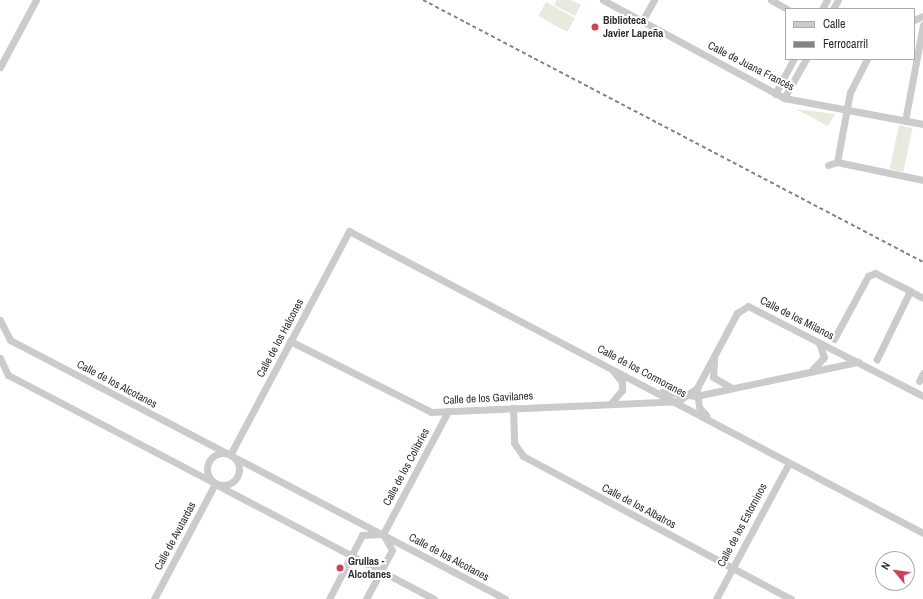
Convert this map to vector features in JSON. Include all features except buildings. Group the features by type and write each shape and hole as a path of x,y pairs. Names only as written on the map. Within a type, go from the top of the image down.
{"street":[{"path":"0,67 36,0"},
{"name":"Calle de Juana Francés","path":"603,0 784,98 923,124"},
{"path":"642,21 654,0"},
{"path":"771,0 785,8"},
{"path":"905,121 923,25"},
{"path":"776,94 793,60"},
{"path":"784,98 805,60"},
{"path":"837,162 845,110 856,76 866,60"},
{"path":"828,165 837,162 923,180"},
{"name":"Calle de los Halcones","path":"230,455 349,231"},
{"name":"Calle de los Cormoranes","path":"349,231 658,391 789,463 923,533"},
{"path":"834,339 871,273 923,298"},
{"path":"877,359 910,291"},
{"name":"Calle de los Milanos","path":"693,396 737,313 748,306 815,339 923,396"},
{"name":"Calle de los Alcotanes","path":"0,320 10,340 505,599"},
{"name":"Calle de los Gavilanes","path":"803,374 818,366 824,357 823,347 815,339"},
{"name":"Calle de los Gavilanes","path":"290,341 431,412 607,404 672,399 683,400 693,396 858,362"},
{"path":"714,356 713,377 724,386 734,388"},
{"path":"0,358 8,375 434,599"},
{"path":"603,363 622,382 620,396 607,404"},
{"path":"919,381 923,373"},
{"name":"Calle de los Gavilanes","path":"658,391 693,396"},
{"path":"693,396 710,419"},
{"name":"Calle de los Albatros","path":"513,408 514,443 523,456 791,599"},
{"name":"Calle de los Colibríes","path":"383,534 448,411"},
{"path":"230,455 239,470 236,479 227,485 215,483 207,474 207,464 213,456 230,455"},
{"name":"Calle de los Estorninos","path":"716,599 789,463"},
{"name":"Calle de Avutardas","path":"154,599 215,483"},
{"path":"329,599 362,535 383,534 392,550 366,599"}],"shaded area":[{"path":"557,0 571,0 581,5 575,16 554,5"},
{"path":"546,2 575,18 567,32 538,16"},
{"path":"796,109 835,114 828,126"},
{"path":"899,125 913,128 903,172 890,169"}],"railway":[{"path":"423,0 923,262"}],"place":[{"name":"Biblioteca Javier Lapeña","path":"595,27"},
{"name":"Grullas - Alcotanes","path":"340,568"}]}
